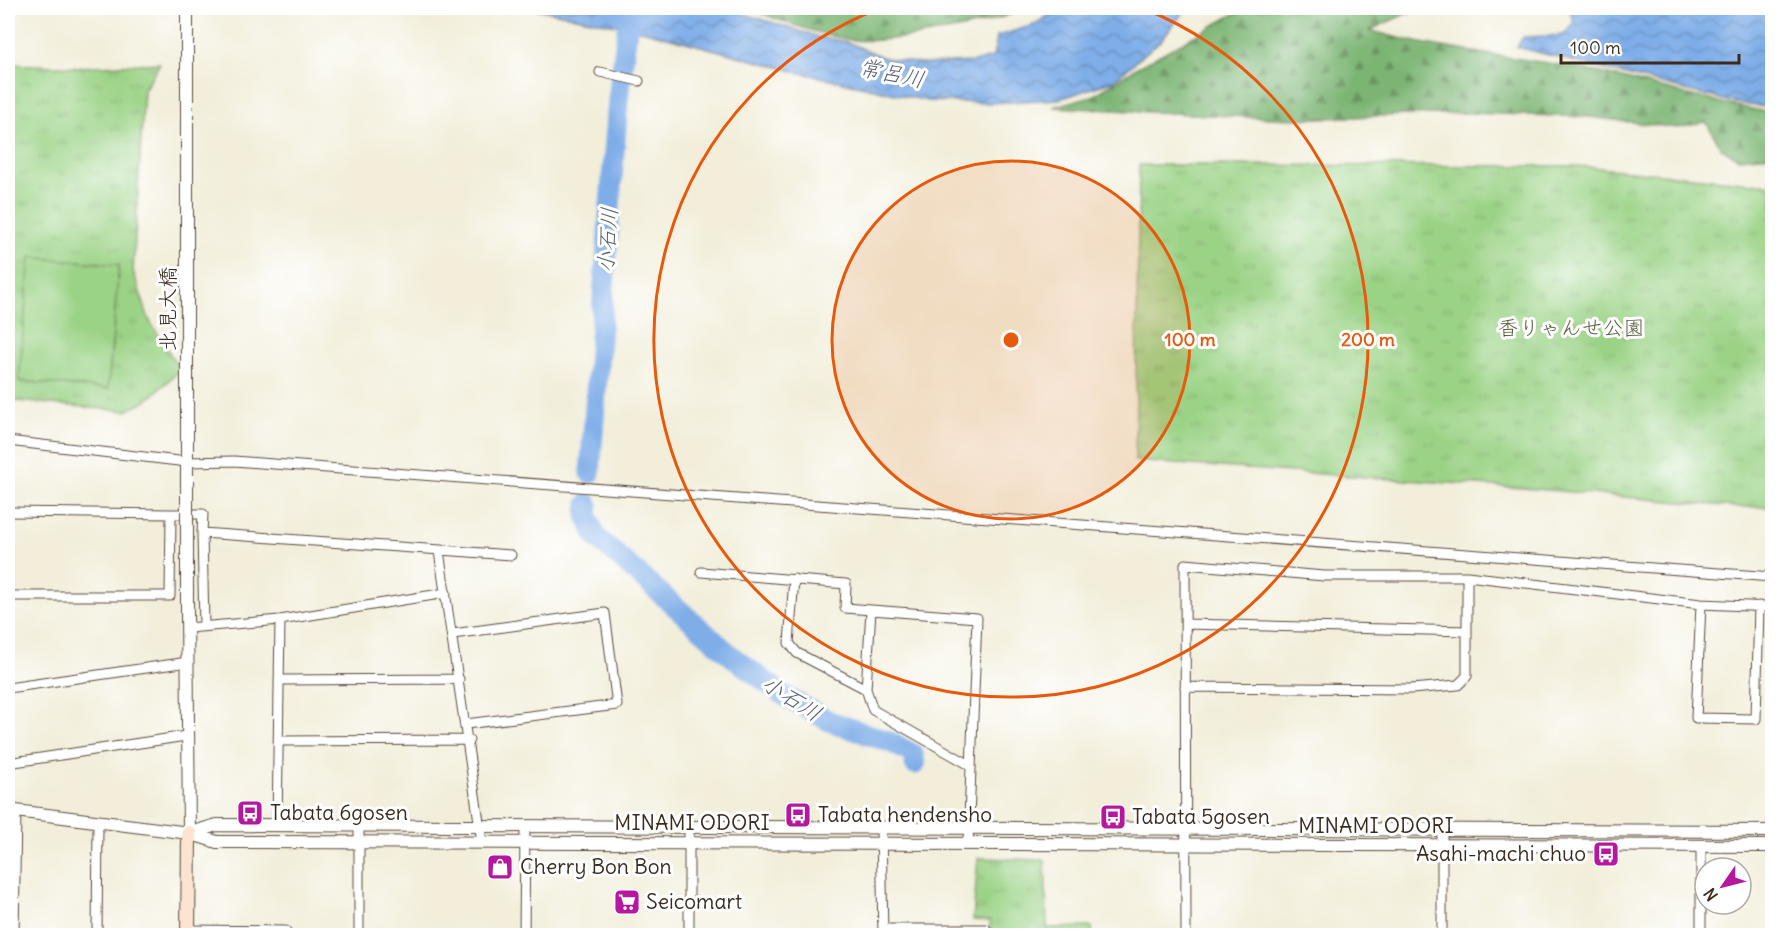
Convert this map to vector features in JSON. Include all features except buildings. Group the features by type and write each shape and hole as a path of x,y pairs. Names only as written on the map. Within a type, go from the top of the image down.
{"main road":[{"path":"188,933 189,833"}],"street":[{"name":"北見大橋","path":"187,8 188,662 186,736 189,833"},
{"path":"600,72 639,81"},
{"path":"8,441 187,462 234,461 543,487 1773,577"},
{"path":"8,512 203,514 204,626"},
{"path":"8,596 170,596 171,513"},
{"path":"202,533 511,555"},
{"path":"439,551 469,740 482,842"},
{"path":"1186,936 1185,564 1324,576 1467,576 1701,604 1773,607"},
{"path":"701,572 846,584 845,608 977,618 968,844"},
{"path":"1185,687 1411,689 1458,686 1467,676 1467,576"},
{"path":"794,579 789,643 797,653 866,689"},
{"path":"188,628 280,620 447,593"},
{"path":"1701,604 1696,718 1756,718 1759,606"},
{"path":"871,610 866,689 873,710 970,765"},
{"path":"453,634 605,613 616,705 466,724"},
{"path":"277,826 280,620"},
{"path":"1185,624 1467,631"},
{"path":"8,688 188,662"},
{"path":"279,680 459,679"},
{"path":"8,763 186,736"},
{"path":"278,741 469,740"},
{"path":"12,811 14,936"},
{"name":"MINAMI ODORI","path":"12,811 189,833 217,842 1773,846"},
{"path":"97,936 98,823"},
{"name":"MINAMI ODORI","path":"189,833 217,825 1773,831"},
{"path":"359,826 359,936"},
{"path":"524,936 525,826"},
{"path":"689,827 689,936"},
{"path":"881,828 883,932 986,929 986,936"},
{"path":"1442,830 1442,936"},
{"path":"1701,846 1701,936"},
{"path":"188,933 286,932 286,936"}],"green space":[{"path":"744,8 1023,8 1009,15 965,27 869,41 825,34"},
{"path":"1245,8 1419,8 1370,30 1447,48 1577,68 1772,113 1772,155 1738,158 1721,148 1706,122 1678,128 1589,117 1468,113 1291,119 1053,107 1095,95 1136,68"},
{"path":"160,63 144,90 133,271 149,320 180,370 145,402 126,411 8,400 8,64 80,67"},
{"name":"香りゃんせ公園","path":"1139,165 1579,166 1772,185 1772,507 1735,507 1549,490 1135,461"},
{"path":"30,257 119,265 108,389 19,381"},
{"path":"978,858 1045,860 1047,928 1092,927 1092,935 990,935 990,921 973,920"}],"water":[{"name":"常呂川","path":"531,8 726,8 819,37 847,42 885,58 922,64 974,62 993,57 997,36 1034,25 1060,8 1187,8 1161,40 1113,81 1060,99 989,103 927,101 793,71 645,31"},
{"path":"1545,8 1752,8 1772,12 1772,108 1736,103 1517,47 1523,37 1564,35 1574,22 1569,9"}],"waterway":[{"name":"小石川","path":"590,473 618,99 630,8"},
{"name":"小石川","path":"588,504 587,515 596,537 734,658 785,696 829,721 890,742 913,754 915,764"}],"place":[{"name":"Tabata 6gosen","path":"250,813"},
{"name":"Tabata hendensho","path":"798,815"},
{"name":"Tabata 5gosen","path":"1113,817"},
{"name":"Asahi-machi chuo","path":"1606,854"},
{"name":"Cherry Bon Bon","path":"500,867"},
{"name":"Seicomart","path":"627,902"}]}
